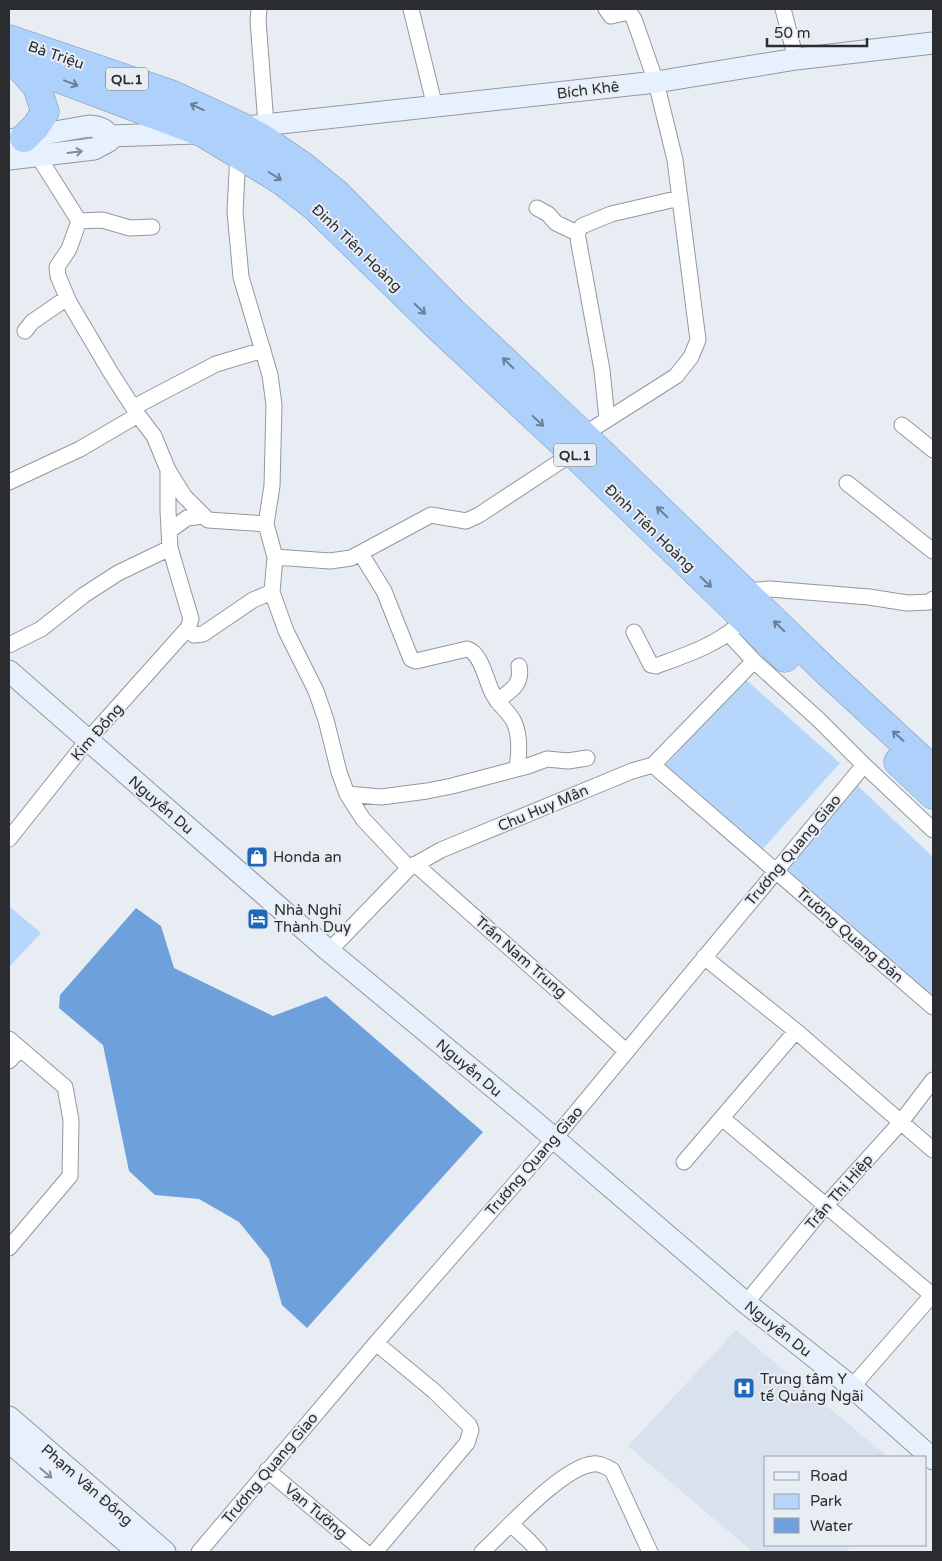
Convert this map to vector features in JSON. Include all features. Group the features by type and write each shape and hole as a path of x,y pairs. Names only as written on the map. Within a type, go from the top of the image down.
{"highway":[{"name":"Bà Triệu","path":"11,54 171,94 249,135"},
{"name":"Bà Triệu","path":"11,54 203,133"},
{"path":"11,54 37,87 45,112 20,149"},
{"name":"Đinh Tiên Hoàng","path":"203,133 249,135 266,140 303,166 337,194 454,312 578,444 736,626 933,794"},
{"name":"Đinh Tiên Hoàng","path":"578,444 743,591 933,770"}],"street":[{"path":"168,470 170,548 191,619 188,628 194,635 203,634 253,600 272,592 275,558 266,524 272,486 274,405 270,374 241,277 235,212 249,135 259,9"},
{"path":"411,9 435,107"},
{"path":"275,558 330,562 351,558 431,515 466,521 578,444 607,419 676,376 691,358 698,340 675,160 656,82 634,19 629,12 611,16 606,9"},
{"path":"783,9 796,59"},
{"name":"Bích Khê","path":"249,135 435,107 656,82 796,59 933,43"},
{"path":"79,221 20,149 89,126 106,130 110,136 203,133"},
{"path":"607,419 602,370 577,233 582,226 611,214 680,198"},
{"path":"537,208 548,214 556,223 577,233"},
{"path":"79,221 102,220 130,228 152,227"},
{"path":"79,221 69,249 57,267 58,276 67,298 111,373 154,436 168,470 184,496 208,520 266,524"},
{"path":"25,332 32,322 67,298"},
{"path":"9,482 80,449 136,411 216,364 263,350"},
{"path":"902,425 933,450"},
{"path":"847,483 933,551"},
{"path":"169,531 187,518 204,516"},
{"path":"9,645 40,629 84,595 118,573 170,548"},
{"path":"361,554 384,591 411,660 416,661 467,649 474,652 485,673 492,694 514,721 517,730 519,758 517,768"},
{"path":"743,591 770,589 868,596 907,603 929,602 933,599"},
{"name":"Trần Nam Trung","path":"272,592 286,631 316,691 347,794 362,819 412,866 626,1051"},
{"path":"634,632 651,665 656,666 679,658 736,626 754,661 830,730 933,830"},
{"name":"Kim Đồng","path":"9,838 87,741 188,628"},
{"name":"Chu Huy Mân","path":"329,951 412,866 441,850 632,771 653,765 754,661"},
{"path":"497,701 519,681 521,675 519,666"},
{"name":"Nguyễn Du","path":"9,671 329,951 746,1303 852,1387 933,1459"},
{"path":"347,794 381,797 427,791 452,786 547,759 568,761 588,758"},
{"name":"Trương Quang Đản","path":"653,765 933,1007"},
{"name":"Trương Quang Giao","path":"199,1552 376,1343 554,1139 864,765"},
{"path":"704,957 796,1031 933,1150"},
{"path":"684,1162 796,1031"},
{"path":"9,1061 14,1044 65,1087 72,1120 70,1176 9,1248"},
{"name":"Trần Thị Hiệp","path":"746,1303 826,1205 901,1122 933,1080"},
{"path":"722,1118 933,1294 852,1387"},
{"path":"375,1552 467,1443 471,1430 469,1425 434,1391 376,1343"},
{"name":"Phạm Văn Đồng","path":"9,1417 165,1552"},
{"name":"Phạm Văn Đồng","path":"9,1442 138,1552"},
{"path":"482,1552 519,1515 565,1476 580,1468 597,1463 612,1470 650,1552"},
{"name":"Vạn Tường","path":"267,1470 365,1552"},
{"path":"511,1524 538,1552"}],"shaded area":[{"name":"Trung tâm Y tế Quảng Ngãi","path":"736,1330 887,1456 764,1456 764,1546 851,1546 845,1552 753,1552 628,1446"}],"green space":[{"path":"744,678 840,763 760,852 664,767"},
{"path":"858,786 933,857 933,1005 783,876"},
{"path":"9,906 41,933 9,967"}],"water":[{"path":"136,908 161,926 174,968 273,1016 326,996 483,1132 307,1328 282,1305 269,1259 239,1222 199,1199 155,1195 129,1171 103,1045 59,1008 60,995"}],"place":[{"name":"Honda an","path":"257,857"},
{"name":"Nhà Nghỉ Thành Duy","path":"258,919"},
{"name":"Trung tâm Y tế Quảng Ngãi","path":"744,1388"}]}
